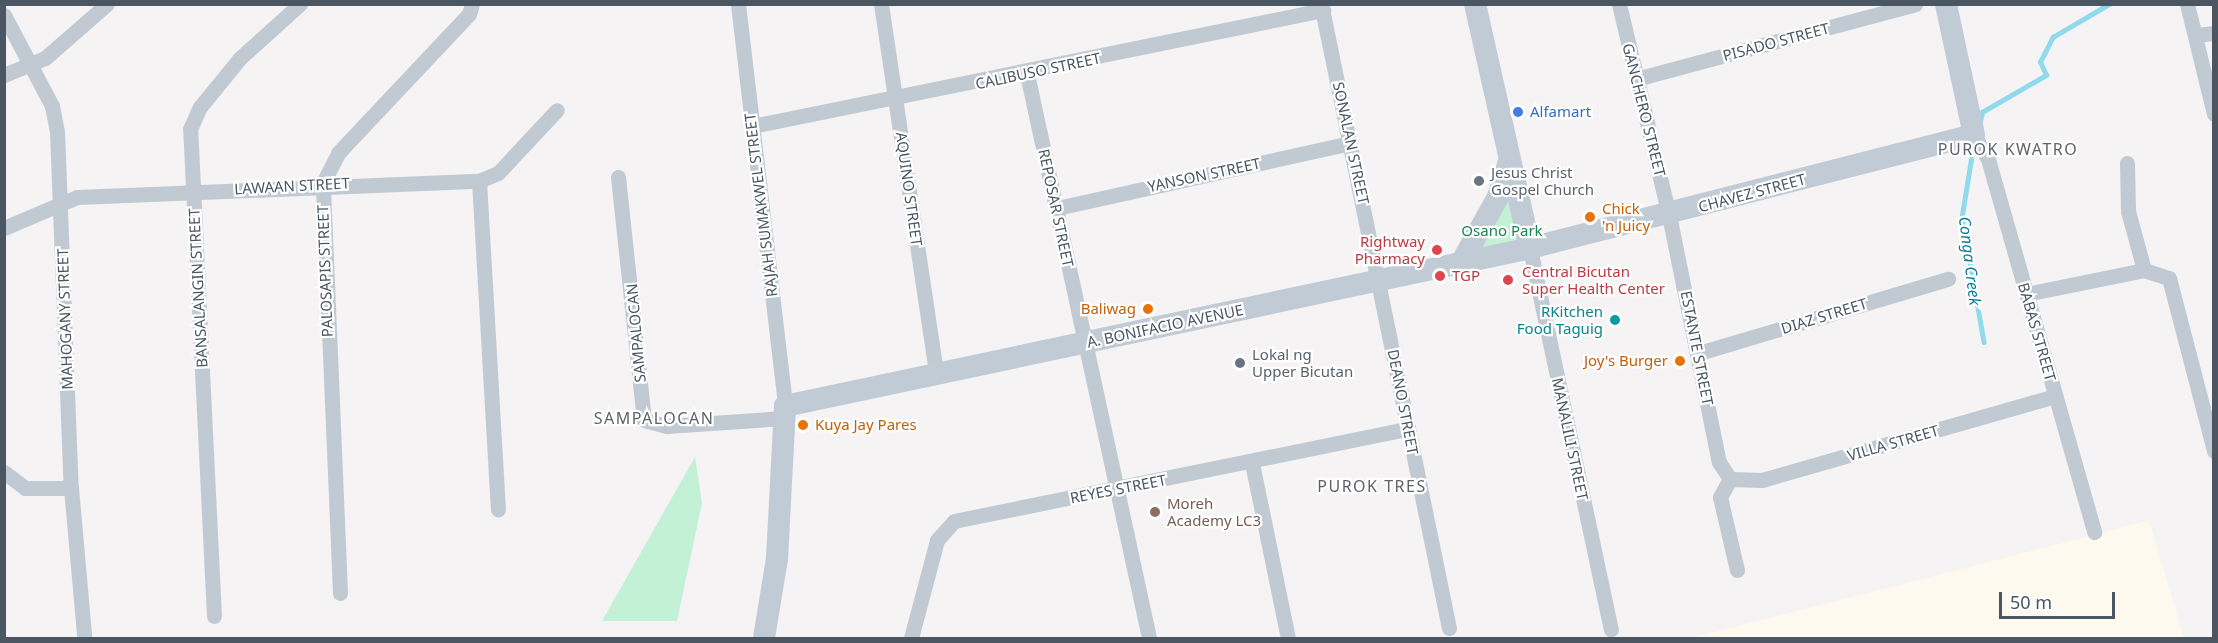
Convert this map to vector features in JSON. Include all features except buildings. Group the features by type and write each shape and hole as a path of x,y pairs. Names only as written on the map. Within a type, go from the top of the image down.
{"street":[{"path":"4,75 45,58 107,4"},
{"name":"BANSALANGIN STREET","path":"214,616 190,129 200,107 240,58 300,4"},
{"name":"PALOSAPIS STREET","path":"340,593 323,183 338,153 469,14 472,4"},
{"name":"RAJAH SUMAKWEL STREET","path":"738,4 784,412"},
{"name":"AQUINO STREET","path":"881,4 936,374"},
{"path":"1475,4 1530,249"},
{"name":"GANCHERO STREET","path":"1619,4 1670,215"},
{"name":"PISADO STREET","path":"1636,79 1915,4"},
{"path":"1946,4 1977,138"},
{"path":"2187,4 2197,35 2214,114"},
{"name":"CALIBUSO STREET","path":"752,126 1027,74 1322,8"},
{"name":"SONALAN STREET","path":"1322,8 1382,282"},
{"name":"MAHOGANY STREET","path":"4,15 52,106 61,202 71,488 84,635"},
{"path":"2197,35 2214,33"},
{"name":"REPOSAR STREET","path":"1027,74 1149,639"},
{"name":"LAWAAN STREET","path":"4,228 61,202 323,183 479,181 498,173 557,110"},
{"name":"CHAVEZ STREET","path":"1530,249 1977,138"},
{"name":"BABAS STREET","path":"1977,138 2026,294 2094,532"},
{"name":"YANSON STREET","path":"1057,208 1350,143"},
{"path":"1461,263 1490,214 1509,160"},
{"path":"2127,163 2128,211 2144,270"},
{"name":"SAMPALOCAN","path":"618,177 644,420 667,426 784,412"},
{"path":"479,181 498,508"},
{"name":"ESTANTE STREET","path":"1670,215 1719,462 1730,479"},
{"name":"A. BONIFACIO AVENUE","path":"784,412 936,374 1382,282 1530,249"},
{"name":"MANALILI STREET","path":"1530,249 1611,628"},
{"path":"2026,294 2144,270 2169,278 2176,293 2214,451"},
{"name":"DIAZ STREET","path":"1699,353 1948,279"},
{"name":"DEANO STREET","path":"1382,282 1407,429 1449,628"},
{"name":"VILLA STREET","path":"1730,479 1762,480 2055,396"},
{"path":"764,639 777,559 784,412"},
{"name":"REYES STREET","path":"911,639 937,540 946,525 962,518 1252,463 1407,429"},
{"path":"1252,463 1288,639"},
{"path":"4,472 25,488 71,488"},
{"path":"1730,479 1723,487 1721,504 1737,570"}],"shaded area":[{"path":"2149,520 2184,638 1691,638 2094,535"}],"green space":[{"name":"Osano Park","path":"1507,178 1522,244 1473,254"},
{"path":"695,457 702,503 677,621 602,621"}],"waterway":[{"name":"Conga Creek","path":"1980,122 1982,112 2046,75 2040,62 2053,37 2109,4"},
{"name":"Conga Creek","path":"1974,144 1962,218 1984,342"}],"place":[{"name":"Alfamart","path":"1518,112"},
{"name":"Jesus Christ Gospel Church","path":"1479,181"},
{"name":"Chick 'n Juicy","path":"1590,217"},
{"name":"Rightway Pharmacy","path":"1437,250"},
{"name":"TGP","path":"1440,276"},
{"name":"Central Bicutan Super Health Center","path":"1508,280"},
{"name":"Baliwag","path":"1148,309"},
{"name":"RKitchen Food Taguig","path":"1615,320"},
{"name":"Joy's Burger","path":"1680,361"},
{"name":"Lokal ng Upper Bicutan","path":"1240,363"},
{"name":"Kuya Jay Pares","path":"803,425"},
{"name":"Moreh Academy LC3","path":"1155,512"}],"district":[{"name":"PUROK KWATRO","path":"2008,149"},
{"name":"SAMPALOCAN","path":"654,418"},
{"name":"PUROK TRES","path":"1372,486"}]}
